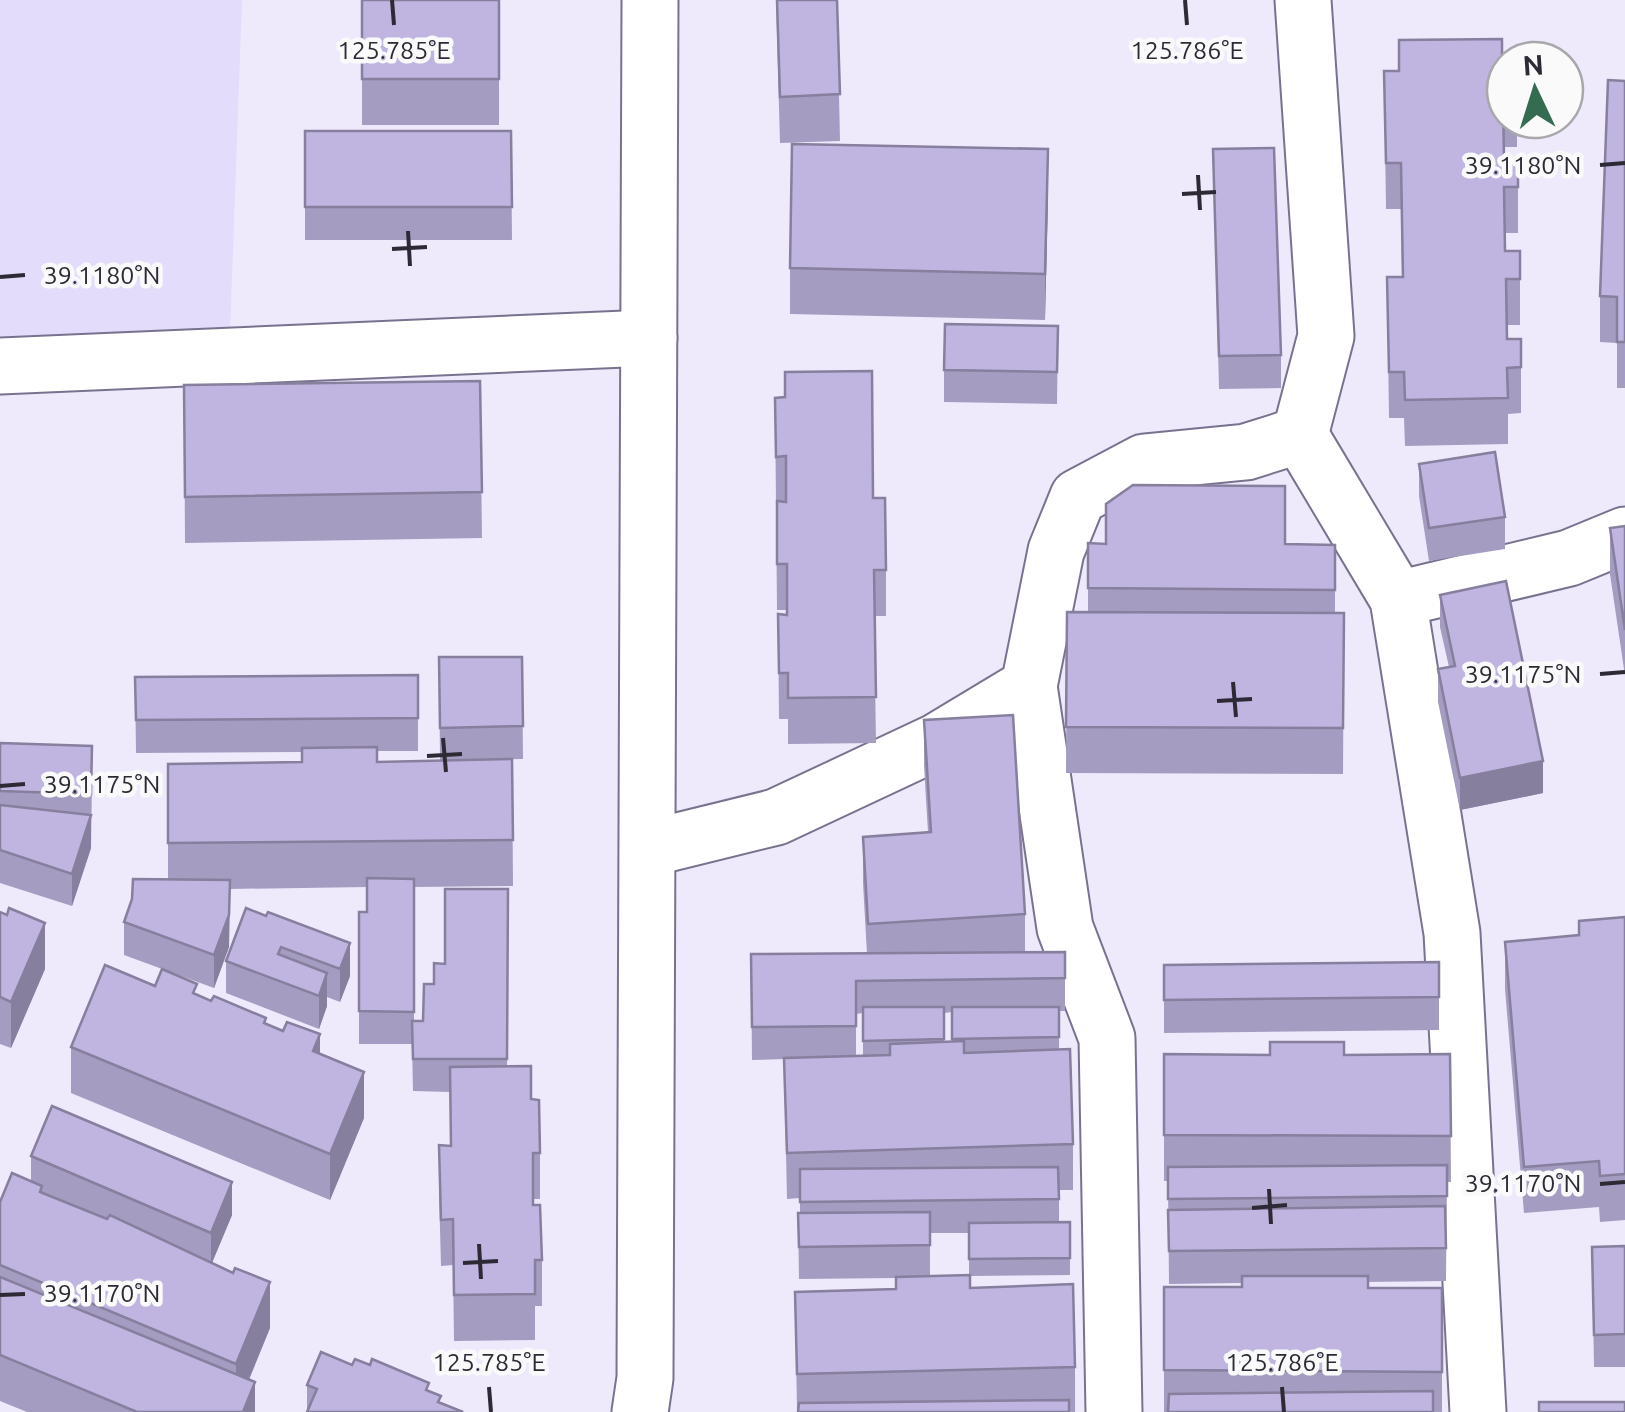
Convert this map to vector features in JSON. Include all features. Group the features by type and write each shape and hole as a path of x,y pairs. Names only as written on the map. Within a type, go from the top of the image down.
{"street":[{"path":"640,1412 645,1378 650,848 650,0"},
{"path":"1303,0 1326,336 1300,436 1398,599 1452,933 1478,1412"},
{"path":"0,366 649,338"},
{"path":"1114,1412 1107,1038 1065,928 1029,686 1056,551 1078,497 1144,462 1246,452 1300,436"},
{"path":"1398,599 1569,558 1625,536"},
{"path":"650,848 776,818 936,742 1029,686"}],"shaded area":[{"path":"0,0 242,0 230,332 0,340"}],"building":[{"path":"362,0 499,0 499,79 362,79"},
{"path":"777,0 837,0 840,94 780,97"},
{"path":"1502,39 1485,40 1485,140 1504,140 1504,159 1518,158 1518,187 1504,187 1505,251 1520,251 1520,279 1506,279 1507,339 1521,339 1521,367 1507,368 1508,398 1405,400 1404,372 1389,372 1387,277 1403,277 1401,163 1386,163 1384,71 1399,71 1399,40"},
{"path":"1608,80 1625,81 1625,342 1617,342 1617,297 1600,296"},
{"path":"305,131 511,131 512,207 305,207"},
{"path":"792,144 1048,149 1045,274 790,268"},
{"path":"1274,148 1281,355 1219,356 1213,149"},
{"path":"945,324 1058,326 1057,372 944,370"},
{"path":"872,371 873,498 885,498 886,570 874,570 876,697 788,698 788,673 779,673 778,614 787,615 787,564 777,564 777,501 786,502 786,456 776,457 775,398 785,397 785,372"},
{"path":"480,381 482,492 185,497 184,385"},
{"path":"1495,452 1505,517 1429,528 1419,464"},
{"path":"1133,485 1285,486 1285,544 1335,545 1335,590 1088,588 1088,543 1106,544 1106,504"},
{"path":"1625,526 1625,630 1610,528"},
{"path":"1506,581 1543,761 1460,778 1438,669 1455,666 1440,595"},
{"path":"1067,612 1344,613 1343,728 1066,727"},
{"path":"439,657 522,657 523,726 440,728"},
{"path":"418,675 418,718 136,720 135,677"},
{"path":"1013,715 1025,914 868,924 863,837 931,832 924,720"},
{"path":"0,743 92,746 91,794 0,791"},
{"path":"377,747 377,762 512,759 513,840 168,843 168,764 302,762 302,748"},
{"path":"0,805 91,815 72,874 0,850"},
{"path":"367,878 414,879 414,1012 359,1011 359,912 367,912"},
{"path":"133,879 230,880 229,915 214,955 124,922 132,899"},
{"path":"445,889 508,889 507,1059 413,1059 412,1021 423,1021 424,984 434,984 434,963 445,964"},
{"path":"9,908 45,923 11,1002 0,997 0,912 7,915"},
{"path":"246,908 266,916 268,912 350,943 340,969 281,947 278,954 327,973 319,996 226,961"},
{"path":"1625,917 1625,1174 1600,1176 1599,1161 1524,1167 1505,942 1579,935 1579,921"},
{"path":"1065,952 1065,978 856,981 856,1026 752,1027 751,954"},
{"path":"1439,962 1439,997 1164,1000 1164,965"},
{"path":"105,965 155,986 162,969 197,984 193,993 211,1001 214,996 266,1018 264,1023 283,1031 287,1022 320,1034 313,1051 364,1072 330,1154 71,1047"},
{"path":"863,1007 944,1007 944,1039 863,1041"},
{"path":"952,1007 1059,1007 1059,1037 952,1039"},
{"path":"964,1041 964,1053 1070,1049 1073,1144 787,1153 784,1058 890,1055 890,1044"},
{"path":"1270,1042 1344,1042 1344,1055 1450,1054 1451,1136 1164,1135 1164,1054 1270,1055"},
{"path":"531,1066 531,1099 539,1100 540,1153 533,1153 533,1205 540,1205 542,1260 535,1260 535,1294 454,1295 453,1219 441,1220 439,1145 451,1146 450,1067"},
{"path":"52,1106 232,1182 211,1233 31,1156"},
{"path":"1447,1165 1447,1196 1168,1199 1168,1167"},
{"path":"1058,1167 1059,1199 800,1202 800,1169"},
{"path":"12,1173 42,1186 40,1192 107,1219 110,1215 233,1273 235,1268 270,1282 236,1364 0,1265 0,1202"},
{"path":"1445,1206 1446,1248 1169,1251 1168,1210"},
{"path":"930,1212 930,1245 799,1247 798,1213"},
{"path":"1070,1222 1070,1258 969,1259 969,1223"},
{"path":"1625,1246 1625,1334 1594,1335 1592,1247"},
{"path":"970,1275 970,1288 1073,1284 1075,1367 797,1374 795,1292 896,1289 896,1277"},
{"path":"1242,1276 1368,1276 1368,1288 1442,1288 1442,1372 1164,1370 1164,1287 1242,1287"},
{"path":"0,1277 255,1382 243,1412 137,1412 0,1355"},
{"path":"321,1352 352,1365 355,1359 370,1365 372,1359 429,1383 426,1390 441,1396 438,1402 463,1412 307,1412 317,1389 307,1385"},
{"path":"1433,1391 1433,1412 1168,1412 1169,1394"},
{"path":"1069,1400 1069,1412 798,1412 799,1403"},
{"path":"1539,1402 1625,1402 1625,1412 1539,1412"}]}
